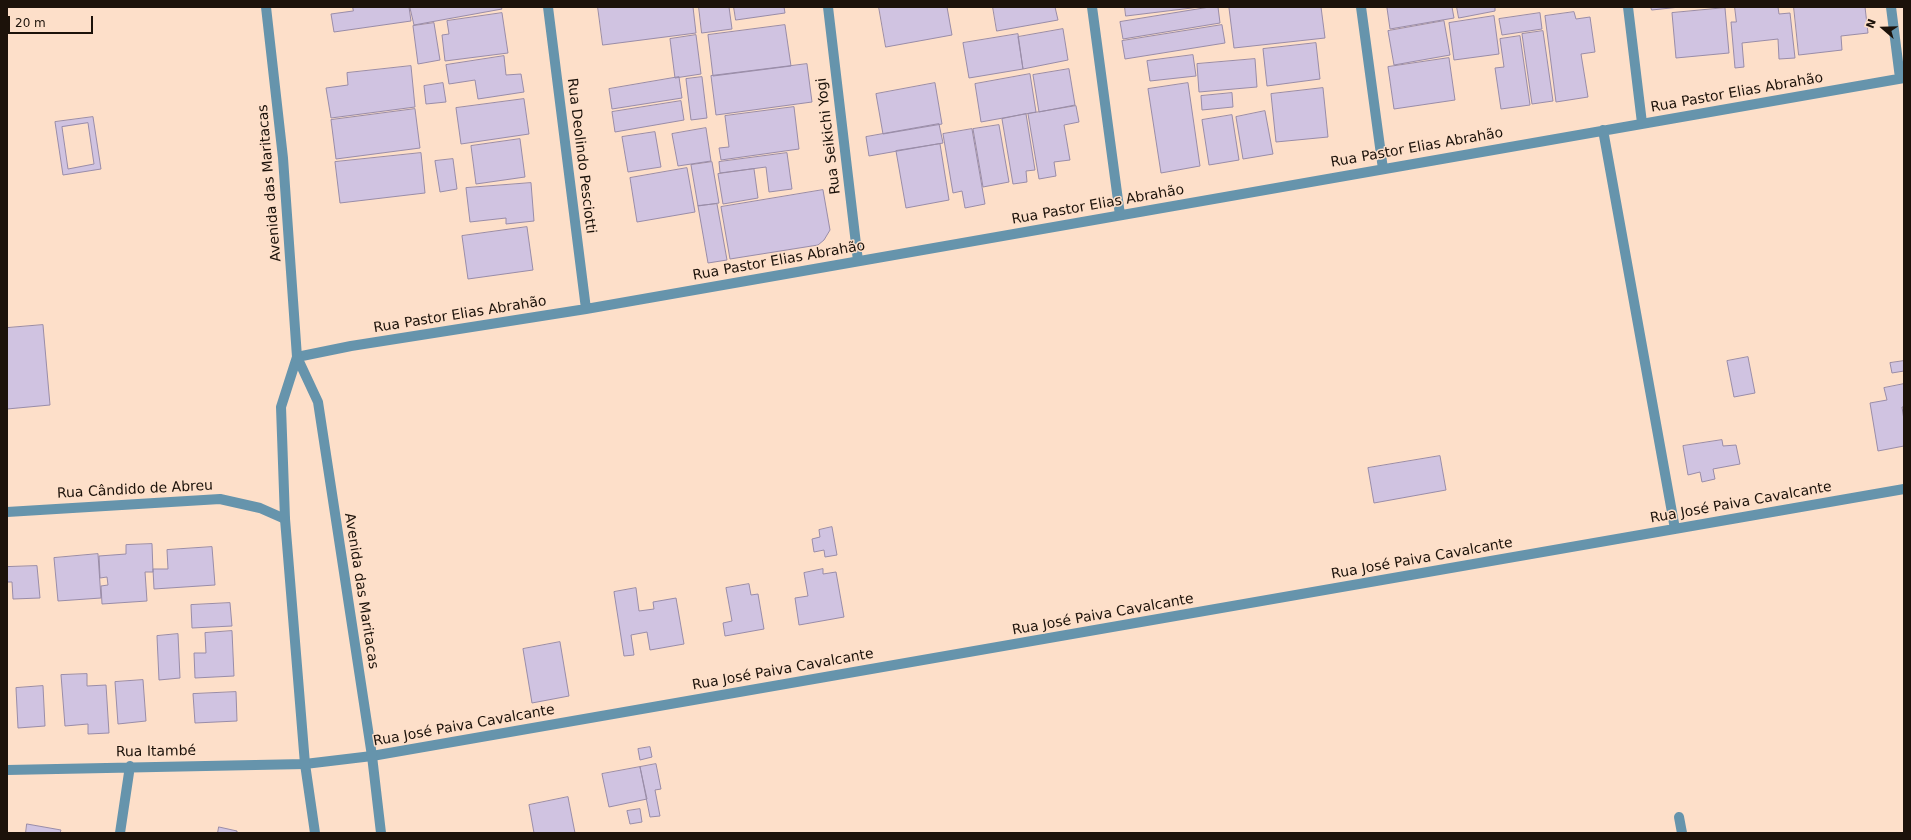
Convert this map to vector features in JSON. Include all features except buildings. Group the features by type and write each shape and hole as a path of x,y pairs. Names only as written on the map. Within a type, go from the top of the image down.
{"street":[{"name":"Avenida das Maritacas","path":"266,7 284,158 297,357 318,402 372,756 381,833"},
{"name":"Rua Deolindo Pesciotti","path":"548,7 586,309"},
{"name":"Rua Seikichi Yogi","path":"828,7 858,261"},
{"path":"1092,7 1120,215"},
{"path":"1361,7 1383,169"},
{"path":"1628,7 1642,123"},
{"path":"1892,7 1902,78"},
{"name":"Rua Pastor Elias Abrahão","path":"297,357 351,346 586,309 1902,78"},
{"path":"1603,130 1675,529"},
{"name":"Avenida das Maritacas","path":"297,357 281,407 284,519 305,764 315,833"},
{"name":"Rua José Paiva Cavalcante","path":"305,764 372,756 1904,489"},
{"name":"Rua Cândido de Abreu","path":"7,512 220,499 260,508 284,519"},
{"name":"Rua Itambé","path":"7,770 130,766 305,764"},
{"path":"120,833 130,766"},
{"path":"1680,817 1682,833"}]}
